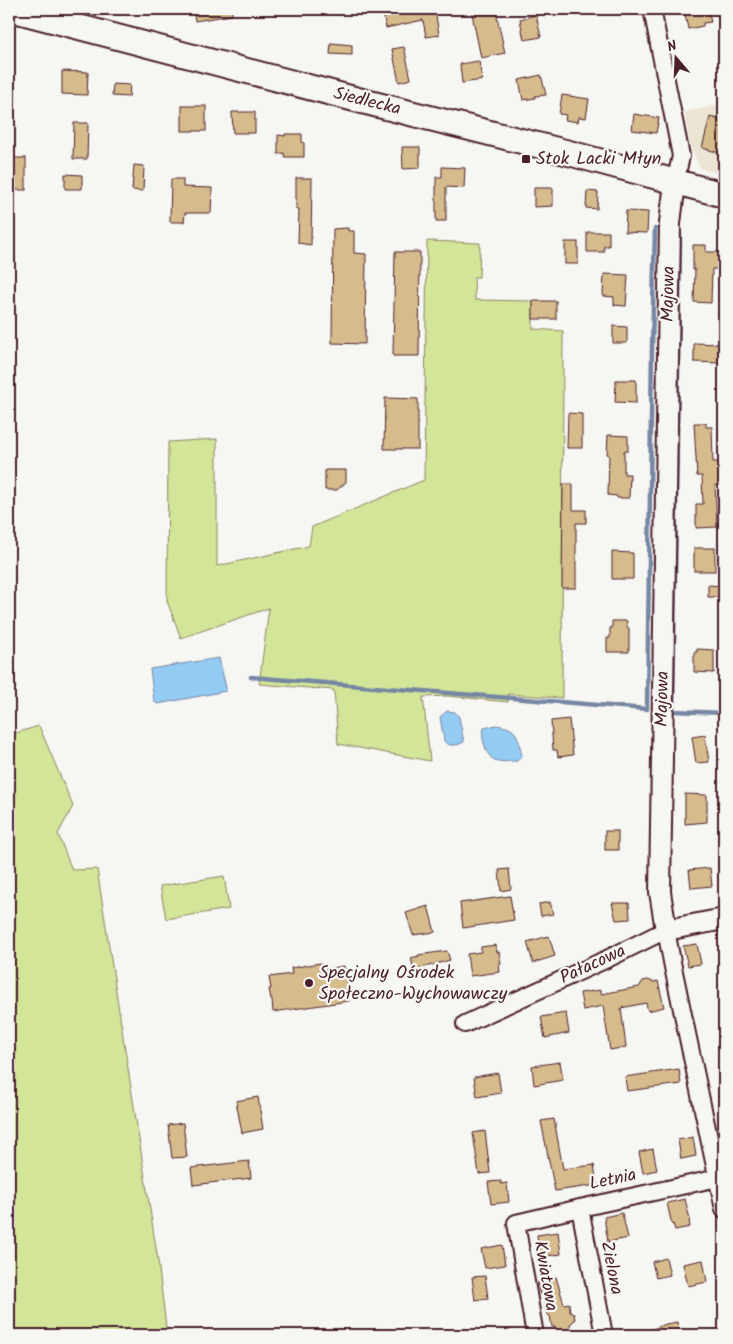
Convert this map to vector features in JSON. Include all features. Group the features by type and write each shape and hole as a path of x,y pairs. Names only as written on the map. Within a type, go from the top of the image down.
{"main road":[{"name":"Siedlecka","path":"10,9 724,195"}],"street":[{"path":"652,9 681,156 675,183"},
{"name":"Majowa","path":"675,183 670,223 660,892 673,968 719,1173 724,1209"},
{"name":"Pałacowa","path":"465,1024 666,930 724,919"},
{"name":"Letnia","path":"516,1224 719,1173"},
{"name":"Zielona","path":"580,1208 604,1335"},
{"name":"Kwiatowa","path":"516,1224 535,1335"}],"shaded area":[{"path":"724,104 724,175 701,169 690,147 685,112"}],"green space":[{"path":"427,241 480,243 479,277 474,277 475,300 533,301 533,329 563,331 562,698 508,694 508,702 448,696 423,697 430,761 338,744 334,690 259,684 269,608 181,638 167,601 168,442 217,439 217,566 309,546 312,527 424,480"},
{"path":"39,726 73,806 58,834 72,870 97,869 158,1261 167,1335 9,1335 9,735"},
{"path":"224,876 229,909 166,919 160,886"}],"water":[{"path":"219,658 226,691 158,704 154,701 150,669"},
{"path":"447,711 455,712 459,717 464,742 453,745 444,741 440,717"},
{"path":"496,725 509,728 516,734 522,756 517,761 495,760 486,750 482,735 484,728"}],"building":[{"path":"193,9 232,9 232,15 195,21"},
{"path":"382,9 435,9 439,35 426,37 423,20 386,28"},
{"path":"471,9 486,9 487,14 496,12 505,53 481,58"},
{"path":"684,9 708,9 711,22 688,29"},
{"path":"536,15 541,37 524,40 520,19"},
{"path":"331,43 352,45 352,55 330,54"},
{"path":"404,47 411,79 399,82 392,49"},
{"path":"479,61 482,80 462,83 460,64"},
{"path":"62,71 88,72 87,95 62,94"},
{"path":"541,75 546,95 523,100 519,80"},
{"path":"113,84 130,85 129,97 112,96"},
{"path":"562,95 589,99 586,118 579,117 578,122 565,120 566,115 559,114"},
{"path":"182,106 206,106 206,131 182,131"},
{"path":"232,112 255,112 255,133 233,133"},
{"path":"634,114 659,118 656,133 632,130"},
{"path":"710,117 724,121 724,154 702,148"},
{"path":"74,123 88,123 87,159 73,159"},
{"path":"285,134 302,134 304,157 285,157 284,153 278,154 278,135 285,136"},
{"path":"402,147 420,147 420,168 403,169"},
{"path":"9,158 26,158 26,190 9,190"},
{"path":"134,165 144,166 143,191 132,190"},
{"path":"442,167 465,168 464,188 446,187 446,221 436,221 436,177 442,177"},
{"path":"65,174 82,175 82,189 65,189"},
{"path":"296,178 312,178 311,245 298,243 299,209 296,209"},
{"path":"171,179 183,179 183,187 212,188 211,213 185,213 184,222 170,222"},
{"path":"534,188 553,188 553,206 534,207"},
{"path":"587,191 598,192 597,209 586,208"},
{"path":"626,211 648,212 647,233 625,232"},
{"path":"348,228 348,231 354,231 354,253 366,254 365,344 332,343 333,229"},
{"path":"587,232 609,232 609,246 604,246 604,252 587,252"},
{"path":"565,242 578,242 578,264 565,264"},
{"path":"693,245 706,245 706,252 724,252 724,269 712,269 711,303 694,302 695,270 693,270"},
{"path":"395,252 420,252 419,356 393,356"},
{"path":"604,274 628,275 626,306 614,305 614,297 603,296"},
{"path":"533,301 556,301 556,319 533,319"},
{"path":"613,326 627,327 627,343 613,343"},
{"path":"694,343 720,344 719,363 694,362"},
{"path":"616,380 636,380 636,403 615,402"},
{"path":"385,398 418,399 418,449 384,449"},
{"path":"568,413 582,414 582,448 567,448"},
{"path":"694,423 706,423 706,427 712,427 713,462 724,462 724,485 715,485 717,527 696,528 696,504 703,504 702,476 697,476"},
{"path":"608,435 628,436 628,451 624,451 624,474 630,474 629,498 617,498 617,496 608,495"},
{"path":"325,470 346,470 346,482 337,490 325,490"},
{"path":"563,484 573,484 573,510 586,510 586,523 576,523 576,588 562,588"},
{"path":"694,548 715,548 715,571 694,571"},
{"path":"612,552 633,553 633,579 612,579"},
{"path":"708,585 724,586 724,597 708,597"},
{"path":"612,621 627,621 627,628 629,628 629,652 607,652 607,638 610,638"},
{"path":"697,649 714,650 714,673 694,672 694,652 697,652"},
{"path":"569,719 573,755 558,757 557,750 553,750 551,721"},
{"path":"705,735 709,762 696,763 692,737"},
{"path":"685,794 707,795 707,822 685,824"},
{"path":"605,831 618,831 618,850 605,850"},
{"path":"710,868 712,886 691,888 689,870"},
{"path":"509,869 511,889 501,891 499,870"},
{"path":"510,896 514,920 463,928 460,903"},
{"path":"550,902 553,914 541,916 539,904"},
{"path":"612,903 629,903 630,919 616,920"},
{"path":"428,906 435,932 413,935 406,913"},
{"path":"549,936 555,956 533,963 527,942"},
{"path":"697,944 701,964 688,966 683,946"},
{"path":"496,945 501,964 499,964 500,972 470,976 467,954 481,952 481,947"},
{"path":"447,951 450,960 414,970 411,958 418,955"},
{"name":"Specjalny Ośrodek Społeczno-Wychowawczy","path":"320,963 321,970 344,966 349,1001 273,1012 269,977 292,974 291,968"},
{"path":"643,981 658,981 664,1007 648,1011 646,1003 621,1008 626,1047 610,1050 603,1006 583,1010 580,993 601,990 601,994 639,987"},
{"path":"566,1013 569,1033 545,1038 541,1017"},
{"path":"560,1062 563,1080 534,1085 532,1066"},
{"path":"679,1069 681,1084 627,1091 625,1077"},
{"path":"498,1073 501,1093 477,1097 474,1077"},
{"path":"258,1097 263,1129 242,1133 236,1101"},
{"path":"554,1119 563,1169 594,1165 597,1185 555,1191 541,1121"},
{"path":"183,1123 187,1157 172,1158 168,1125"},
{"path":"485,1131 490,1173 479,1174 473,1133"},
{"path":"693,1137 696,1156 681,1159 678,1140"},
{"path":"653,1149 657,1170 643,1173 639,1152"},
{"path":"249,1161 251,1178 193,1185 191,1168"},
{"path":"501,1181 501,1184 507,1183 509,1202 491,1204 488,1182"},
{"path":"685,1199 690,1227 675,1230 667,1203"},
{"path":"622,1213 628,1238 608,1242 604,1217"},
{"path":"558,1232 561,1254 540,1257 537,1235"},
{"path":"502,1245 505,1265 485,1268 481,1249"},
{"path":"666,1258 670,1275 656,1278 652,1262"},
{"path":"703,1260 707,1282 688,1286 683,1264"},
{"path":"485,1276 488,1298 475,1300 472,1277"},
{"path":"556,1277 564,1304 569,1303 570,1312 574,1314 575,1320 570,1324 571,1331 556,1333 555,1327 552,1327 550,1316 547,1314 544,1294 540,1295 537,1283"},
{"path":"677,1322 679,1335 639,1334 666,1324"}],"waterway":[{"path":"251,677 647,709 655,229"},
{"path":"680,233 673,711 724,713"}],"place":[{"name":"Stok Lacki Młyn","path":"526,159"},
{"name":"Specjalny Ośrodek Społeczno-Wychowawczy","path":"309,983"}]}
